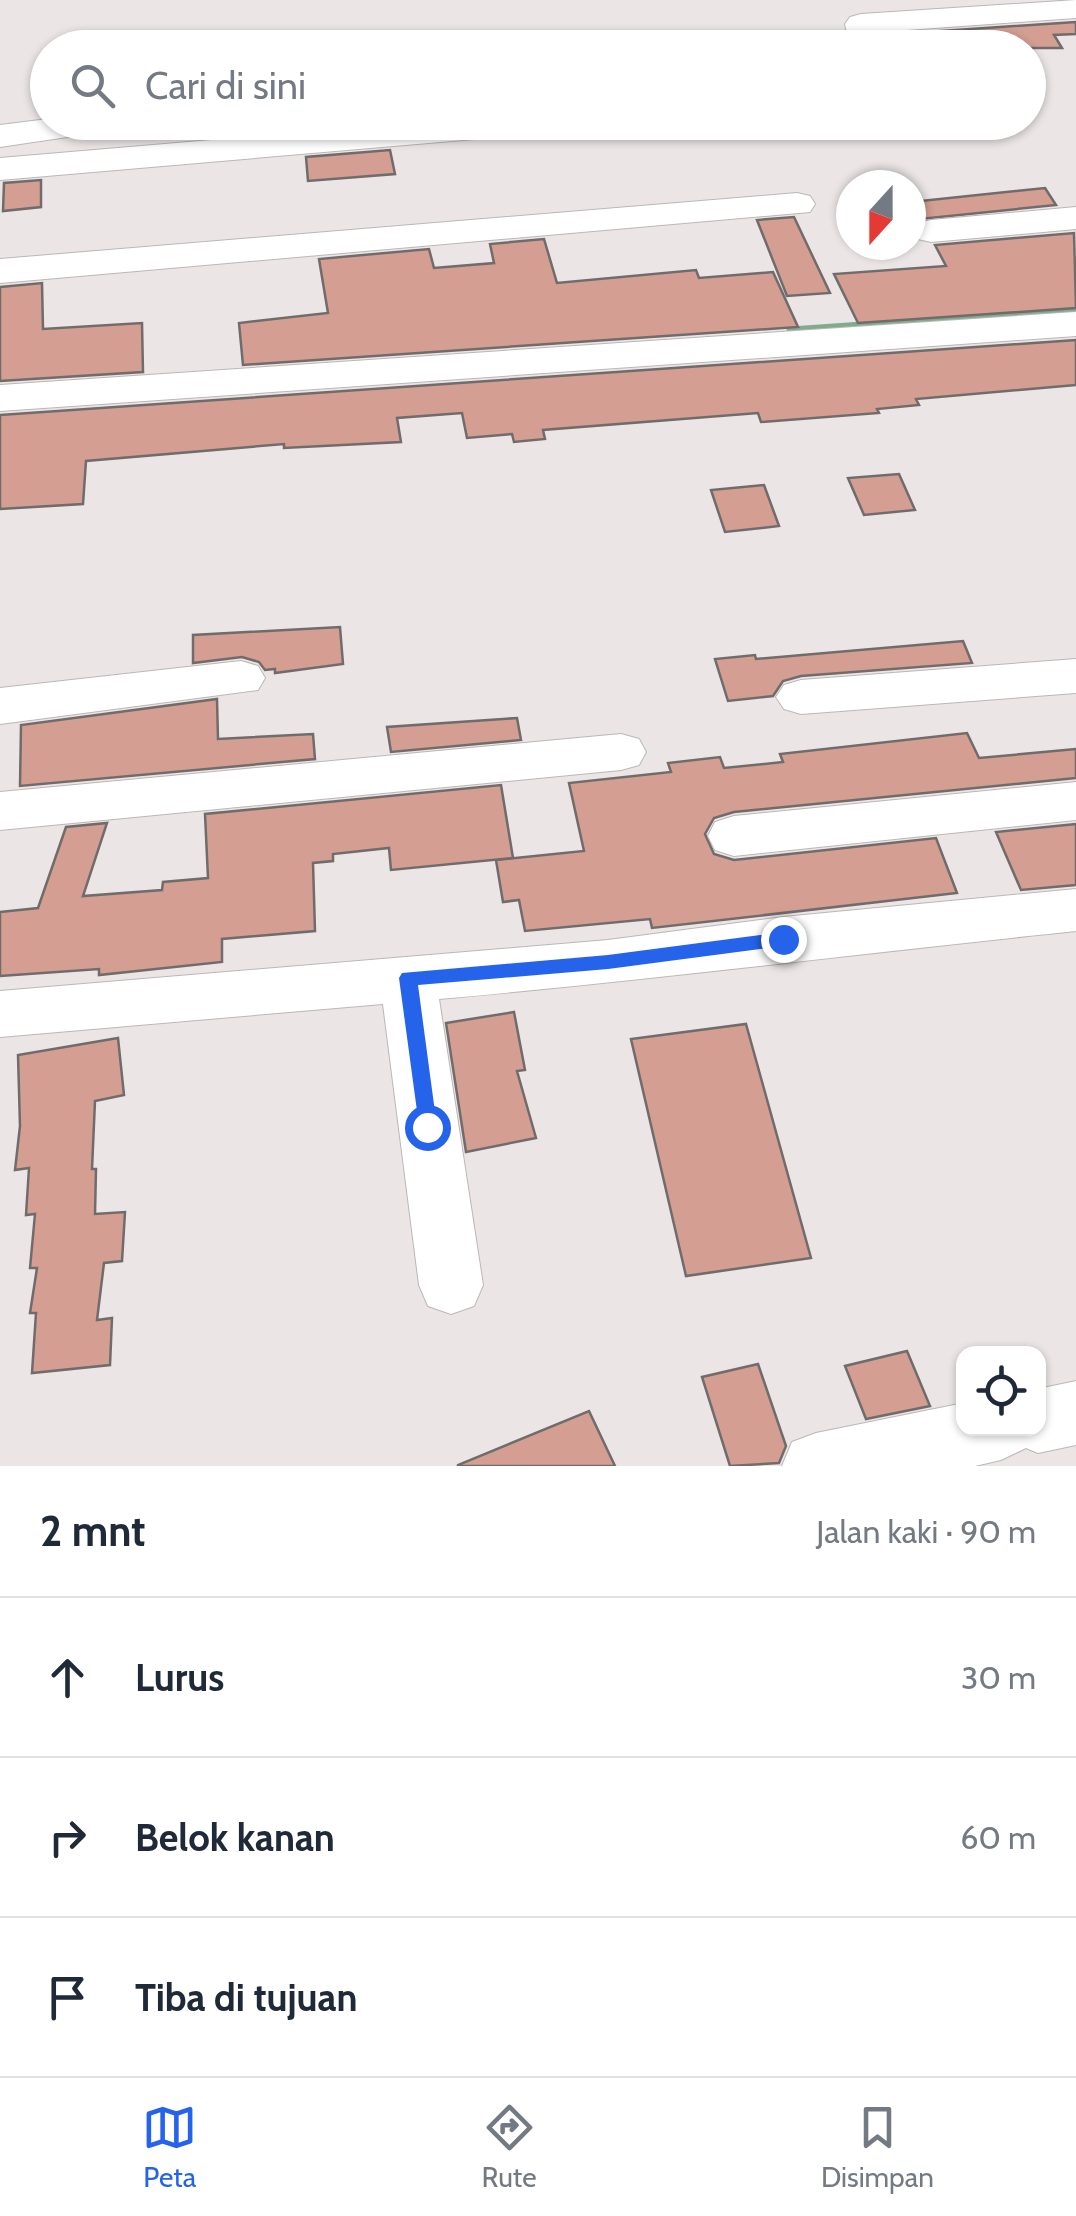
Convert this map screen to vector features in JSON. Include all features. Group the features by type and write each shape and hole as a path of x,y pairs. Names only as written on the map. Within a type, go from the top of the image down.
{"street":[{"path":"862,30 861,24 868,23 1076,8"},
{"path":"0,136 30,132"},
{"path":"0,168 338,140"},
{"path":"0,271 797,204"},
{"path":"931,230 1076,218"},
{"path":"0,398 1076,324"},
{"path":"801,697 1076,676"},
{"path":"0,706 242,678"},
{"path":"0,811 622,752"},
{"path":"734,836 1076,801"},
{"path":"0,1014 608,962 783,939 1076,910"},
{"path":"408,978 451,1285"},
{"path":"1046,1419 1076,1413"},
{"path":"816,1466 962,1436"}],"building":[{"path":"1076,22 1076,34 1054,35 1062,48 1046,48 1046,30 955,30"},
{"path":"390,150 395,174 308,181 306,157"},
{"path":"41,180 41,207 3,211 4,183"},
{"path":"1045,188 1056,205 926,218 926,200"},
{"path":"794,217 830,293 787,296 757,220"},
{"path":"1074,233 1076,308 858,323 834,274 946,266 935,245"},
{"path":"544,239 557,283 696,270 699,278 773,272 798,327 243,365 239,323 328,313 319,259 429,249 434,268 494,263 490,244"},
{"path":"42,283 43,329 142,323 143,372 0,381 0,287"},
{"path":"1076,340 1076,385 916,399 919,405 877,409 879,413 761,422 758,413 543,430 545,439 514,442 512,434 467,438 462,413 397,418 401,442 284,448 284,444 86,461 83,504 0,509 0,415"},
{"path":"899,474 915,510 864,515 848,478"},
{"path":"764,485 779,526 725,532 711,490"},
{"path":"340,627 343,664 275,673 275,669 265,670 259,662 242,657 193,663 193,635"},
{"path":"963,641 972,663 801,676 783,681 773,696 728,701 715,659 755,655 756,659"},
{"path":"217,699 218,739 313,734 315,759 20,786 21,725"},
{"path":"517,718 521,740 391,752 387,727"},
{"path":"967,733 979,758 1076,749 1076,778 734,812 714,818 705,834 714,854 734,860 936,838 957,893 652,928 650,919 525,931 519,900 503,902 496,860 584,851 569,783 671,772 668,763 720,757 724,768 783,762 780,754"},
{"path":"501,785 513,858 391,870 389,848 333,854 333,861 313,863 315,931 222,939 222,962 99,975 99,969 0,976 0,912 38,908 66,827 107,823 83,896 162,890 163,882 208,878 205,814"},
{"path":"1076,824 1076,885 1021,890 996,832"},
{"path":"514,1012 525,1070 517,1071 536,1138 466,1152 446,1023"},
{"path":"746,1024 811,1258 686,1276 631,1039"},
{"path":"118,1038 124,1095 95,1101 92,1169 96,1169 95,1214 125,1212 122,1261 104,1263 97,1320 112,1318 110,1365 32,1373 36,1313 30,1313 37,1268 30,1268 35,1214 26,1215 29,1168 15,1170 20,1126 18,1055"},
{"path":"907,1351 930,1406 866,1419 845,1366"},
{"path":"758,1364 786,1446 779,1463 730,1466 702,1377"},
{"path":"589,1411 615,1466 458,1466 458,1465"}],"waterway":[{"path":"791,331 1076,311"}],"route":[{"path":"427,1127 408,978 608,962 783,939"}]}
